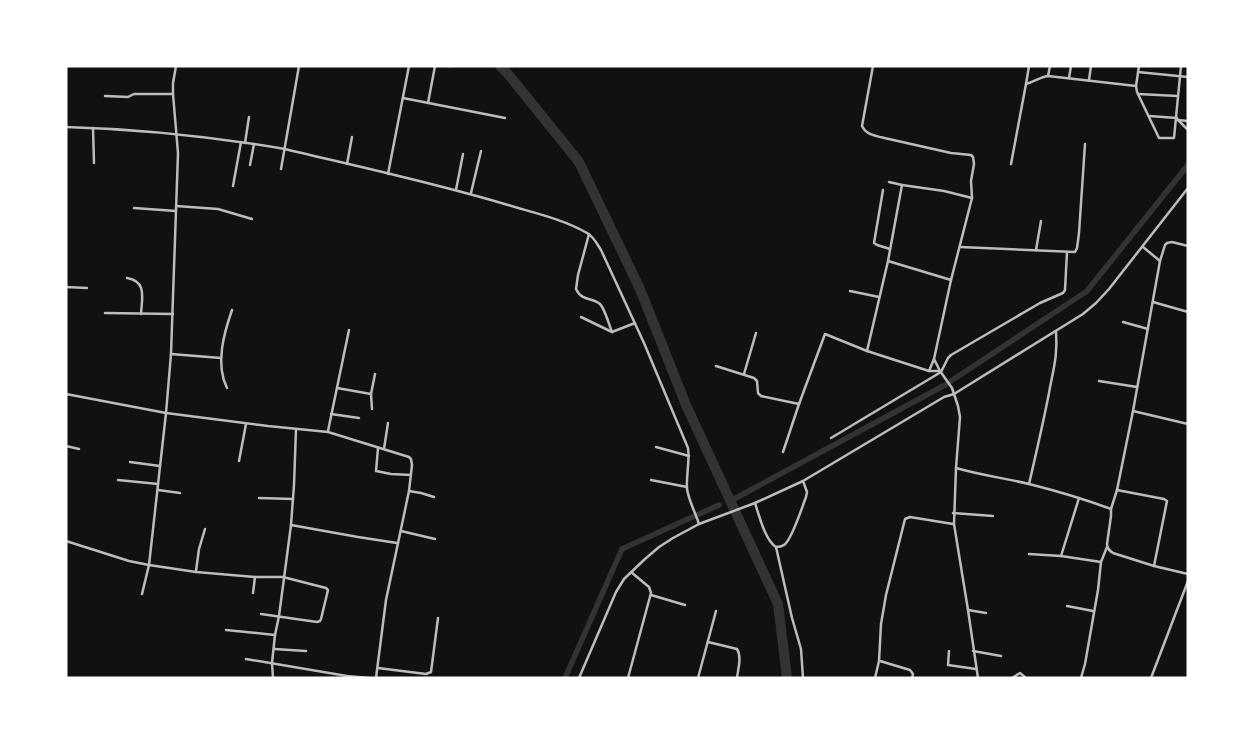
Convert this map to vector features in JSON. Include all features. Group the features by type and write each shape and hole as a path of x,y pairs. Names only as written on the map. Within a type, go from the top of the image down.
{"street":[{"path":"142,594 149,565 158,490 174,314 178,153 173,83 176,66"},
{"path":"281,169 299,66"},
{"path":"388,174 409,66"},
{"path":"428,103 435,66"},
{"path":"874,66 862,126 866,132 870,135 973,157 972,198 951,280 934,359 929,371"},
{"path":"1011,164 1029,66"},
{"path":"1048,76 1050,66"},
{"path":"1070,78 1071,66"},
{"path":"1089,80 1091,66"},
{"path":"1139,66 1136,86 1138,94 1159,138 1174,138 1181,66"},
{"path":"1138,72 1188,77"},
{"path":"1026,84 1032,83 1043,76 1048,76 1136,86"},
{"path":"105,96 128,97 134,94 173,94"},
{"path":"1138,94 1178,96"},
{"path":"403,98 505,118"},
{"path":"1149,116 1188,121"},
{"path":"233,186 249,118"},
{"path":"1177,119 1188,130"},
{"path":"66,127 177,135 254,144 285,150 471,194 553,218 589,234 601,250 635,323 688,448 687,487 699,524"},
{"path":"93,128 94,163"},
{"path":"347,164 352,137"},
{"path":"250,165 254,144"},
{"path":"960,247 1073,253 1077,248 1085,144"},
{"path":"471,194 481,151"},
{"path":"456,190 463,154"},
{"path":"889,182 944,191 972,198"},
{"path":"867,351 888,261 902,185"},
{"path":"579,678 616,592 631,572 659,547 699,524 803,481 944,397 954,394 1083,314 1096,303 1143,247 1188,188"},
{"path":"883,190 874,243 890,249"},
{"path":"176,206 218,209 252,219"},
{"path":"134,208 176,211"},
{"path":"1036,250 1041,221"},
{"path":"589,234 576,289 581,296 601,305 612,332"},
{"path":"1081,678 1085,664 1101,562 1107,547 1111,509 1117,490 1133,411 1160,261 1167,243 1172,242 1188,246"},
{"path":"1143,247 1160,261"},
{"path":"831,438 941,372 951,355 1040,303 1064,292 1067,252"},
{"path":"888,261 951,280"},
{"path":"127,278 138,281 142,290 141,314"},
{"path":"66,287 87,288"},
{"path":"850,291 880,297"},
{"path":"1153,302 1188,312"},
{"path":"227,388 223,381 221,358 232,310"},
{"path":"105,313 174,314"},
{"path":"581,317 612,332 635,323"},
{"path":"1123,322 1148,329"},
{"path":"328,432 349,330"},
{"path":"1029,484 1056,360 1056,332"},
{"path":"744,375 756,333"},
{"path":"784,452 799,404 825,334 867,351 929,371 941,372"},
{"path":"171,354 221,358"},
{"path":"934,359 952,388 960,411 953,513 978,678"},
{"path":"716,366 754,378 757,381 758,393 761,396 799,404"},
{"path":"372,409 371,394 375,374"},
{"path":"1099,381 1137,387"},
{"path":"337,388 356,393 371,394"},
{"path":"66,394 166,413 246,424 328,432 407,456 411,459 409,491 386,600 376,678"},
{"path":"1133,411 1188,424"},
{"path":"331,414 359,418"},
{"path":"384,449 388,423"},
{"path":"239,461 246,424"},
{"path":"273,678 272,663 275,635 291,524 296,429"},
{"path":"66,446 79,448"},
{"path":"656,447 689,456"},
{"path":"378,448 376,471 411,475"},
{"path":"130,462 160,466"},
{"path":"956,468 1079,497 1111,509"},
{"path":"118,480 158,484"},
{"path":"651,480 687,487"},
{"path":"776,547 787,543 792,535 806,497 807,492 803,481"},
{"path":"158,490 180,493"},
{"path":"1117,490 1167,501 1154,566"},
{"path":"409,491 434,497"},
{"path":"1061,556 1079,497"},
{"path":"259,498 293,499"},
{"path":"755,502 766,533 772,544 776,547 801,649 804,678"},
{"path":"953,513 993,516"},
{"path":"875,678 879,661 881,624 886,595 906,519 910,517 954,524"},
{"path":"291,524 398,543"},
{"path":"196,572 198,548 205,529"},
{"path":"401,531 435,539"},
{"path":"66,541 129,561 149,565 196,572 255,577 283,577 326,588 328,591 320,621 261,614"},
{"path":"1107,547 1113,553 1188,574"},
{"path":"1029,554 1061,556 1101,562"},
{"path":"628,678 651,595 649,587 631,572"},
{"path":"253,593 255,577"},
{"path":"1152,678 1188,581"},
{"path":"651,595 684,605"},
{"path":"1067,606 1094,611"},
{"path":"968,610 986,613"},
{"path":"698,678 716,611"},
{"path":"378,668 426,674 432,672 438,618"},
{"path":"226,630 275,635"},
{"path":"708,642 739,650 737,678"},
{"path":"274,649 306,650"},
{"path":"949,651 947,664 949,666 976,669"},
{"path":"973,651 1001,656"},
{"path":"246,659 347,677 369,678"},
{"path":"879,661 912,671 912,678"},
{"path":"1012,678 1020,673 1026,678"}],"waterway":[{"path":"500,66 579,162 640,289 686,405 778,604 787,678"},
{"path":"736,498 945,385 1087,291 1188,165"},
{"path":"565,678 622,549 719,505"}]}
